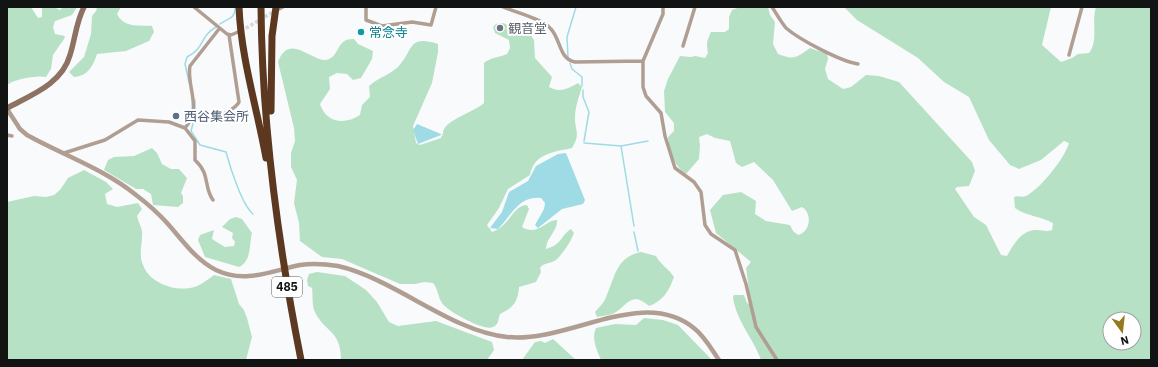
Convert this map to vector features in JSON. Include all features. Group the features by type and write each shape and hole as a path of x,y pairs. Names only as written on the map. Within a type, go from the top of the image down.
{"highway":[{"path":"239,7 245,60 258,111 276,213"},
{"name":"485","path":"261,7 269,149 276,213 301,360"},
{"path":"269,149 272,125 272,36 279,8"}],"main road":[{"path":"7,108 48,85 56,78 70,58 84,7"}],"street":[{"path":"194,7 219,29 229,35 238,32"},
{"path":"366,7 366,20 382,26 412,22 431,25 436,7"},
{"path":"503,7 549,27 567,60 576,62 643,61"},
{"path":"663,7 663,14 643,61 643,87 646,96 661,113 665,136 675,168 699,188 703,203 703,218 710,233 735,250 746,284 756,327 777,360"},
{"path":"683,46 695,7"},
{"path":"772,7 785,27 798,36 848,62 858,64"},
{"path":"1069,55 1082,7"},
{"path":"186,128 193,110 190,66 219,29"},
{"path":"219,118 239,102 229,35"},
{"path":"7,108 20,129 27,135 64,153 135,194 158,214 194,254 210,267 222,273 235,275 261,275 290,268 317,264 346,268 478,330 507,337 540,336 634,313 655,312 667,314 687,323 697,330 719,360"},
{"path":"64,153 105,140 138,120 169,122 186,128 194,138 195,160 202,164 209,194 213,200"},
{"path":"7,135 12,136"}],"green space":[{"path":"7,7 31,7 38,18 42,17 42,7 54,7 60,10 63,7 77,7 72,15 55,21 53,27 55,34 65,36 53,55 51,69 46,77 26,78 7,85"},
{"path":"97,7 121,7 117,14 123,22 132,25 152,26 154,32 149,41 126,51 97,54 94,63 89,70 83,75 74,77 69,72 84,57 91,34 92,16"},
{"path":"740,7 768,7 770,15 775,22 773,44 778,54 788,57 795,57 810,48 827,54 828,59 825,69 828,79 843,89 851,87 866,75 879,76 899,82 972,162 975,171 969,186 957,187 955,189 974,217 986,225 1001,255 1007,256 1019,238 1027,232 1032,230 1052,230 1053,223 1024,213 1015,208 1014,197 1026,196 1038,187 1063,157 1069,143 1064,141 1041,160 1019,169 1010,165 989,140 969,97 944,82 918,58 857,20 844,7 1051,7 1042,45 1061,62 1078,54 1089,53 1094,42 1094,19 1096,7 1151,7 1151,360 761,360 741,322 733,297 734,295 744,295 747,303 751,305 746,268 751,262 716,233 710,210 723,195 741,192 756,201 755,214 766,221 790,225 793,231 798,235 807,227 809,222 808,214 802,207 792,211 773,180 754,162 742,167 736,163 730,141 715,138 707,134 699,137 699,159 686,174 678,167 671,153 668,137 674,131 674,123 665,112 664,91 668,79 680,56 705,58 708,53 707,42 711,32 725,32 729,29 729,17 732,10"},
{"path":"503,23 530,34 534,40 535,58 552,77 549,87 557,90 564,90 578,83 582,87 575,114 577,136 572,148 552,152 536,162 530,175 508,189 499,208 487,225 492,232 498,229 518,208 527,205 529,209 522,227 527,230 537,229 553,220 557,220 556,228 548,241 546,249 556,245 571,229 574,233 559,257 540,268 541,272 536,282 519,287 514,304 500,314 496,325 489,328 466,320 445,307 433,283 424,282 415,284 400,284 342,259 322,257 300,241 299,223 294,203 297,180 291,167 291,153 295,141 294,128 278,62 283,53 288,49 301,50 314,57 326,60 331,58 341,44 348,39 354,39 358,44 373,51 372,59 361,78 353,80 347,74 337,73 329,77 330,89 320,104 327,115 331,118 342,121 360,115 362,105 370,97 369,86 398,67 412,46 421,41 438,44 438,52 432,83 413,126 416,143 420,145 441,138 447,125 484,103 484,63 507,54 510,48 509,40 495,33 493,27 496,24"},
{"path":"152,148 157,153 162,164 171,169 179,169 187,178 181,193 183,196 183,203 178,207 153,205 151,194 143,189 136,189 104,170 108,160 114,157 134,156"},
{"path":"84,170 106,182 113,189 105,194 107,204 117,207 138,203 142,209 137,216 142,231 142,261 146,271 156,281 169,287 183,289 197,286 214,275 231,279 239,304 244,310 247,318 252,337 246,360 7,360 7,202 34,196 46,197 54,195 60,190 68,178"},
{"path":"236,217 242,219 252,233 246,261 239,267 205,257 198,240 200,235 214,230 212,239 225,247 234,246 235,242 232,238 233,233 222,227 230,219"},
{"path":"641,252 656,256 674,277 668,291 662,298 649,306 635,299 631,300 610,315 597,317 595,312 603,303 614,275 621,263 626,258"},
{"path":"317,272 345,276 366,290 377,302 389,322 398,326 436,321 492,342 494,350 487,360 341,360 338,342 322,323 314,310 312,288 308,286 307,280 309,274"},
{"path":"644,318 663,320 678,325 712,360 601,360 594,340 596,328 615,324 636,325"},
{"path":"553,339 576,360 522,360 535,342 541,341 545,343"}],"water":[{"path":"417,124 441,135 418,144 413,130"},
{"path":"566,153 585,200 583,204 562,209 538,228 535,225 544,209 545,203 541,198 533,198 521,203 498,229 490,228 502,212 509,192 528,181 536,166 558,154"}],"waterway":[{"path":"220,24 233,16 235,7"},
{"path":"568,57 567,37 576,7"},
{"path":"189,82 185,64 187,57 197,50 207,34 216,27"},
{"path":"570,63 572,69 582,77 582,86"},
{"path":"583,90 583,97 589,112 584,141"},
{"path":"195,100 195,116 191,131 200,145 226,152 233,176 245,203 253,214"},
{"path":"621,146 648,141"},
{"path":"584,143 621,146 634,226"},
{"path":"634,232 638,251"}],"tunnel":[{"path":"241,31 275,11"}],"place":[{"name":"観音堂","path":"500,28"},
{"name":"常念寺","path":"361,32"},
{"name":"西谷集会所","path":"176,116"}]}
